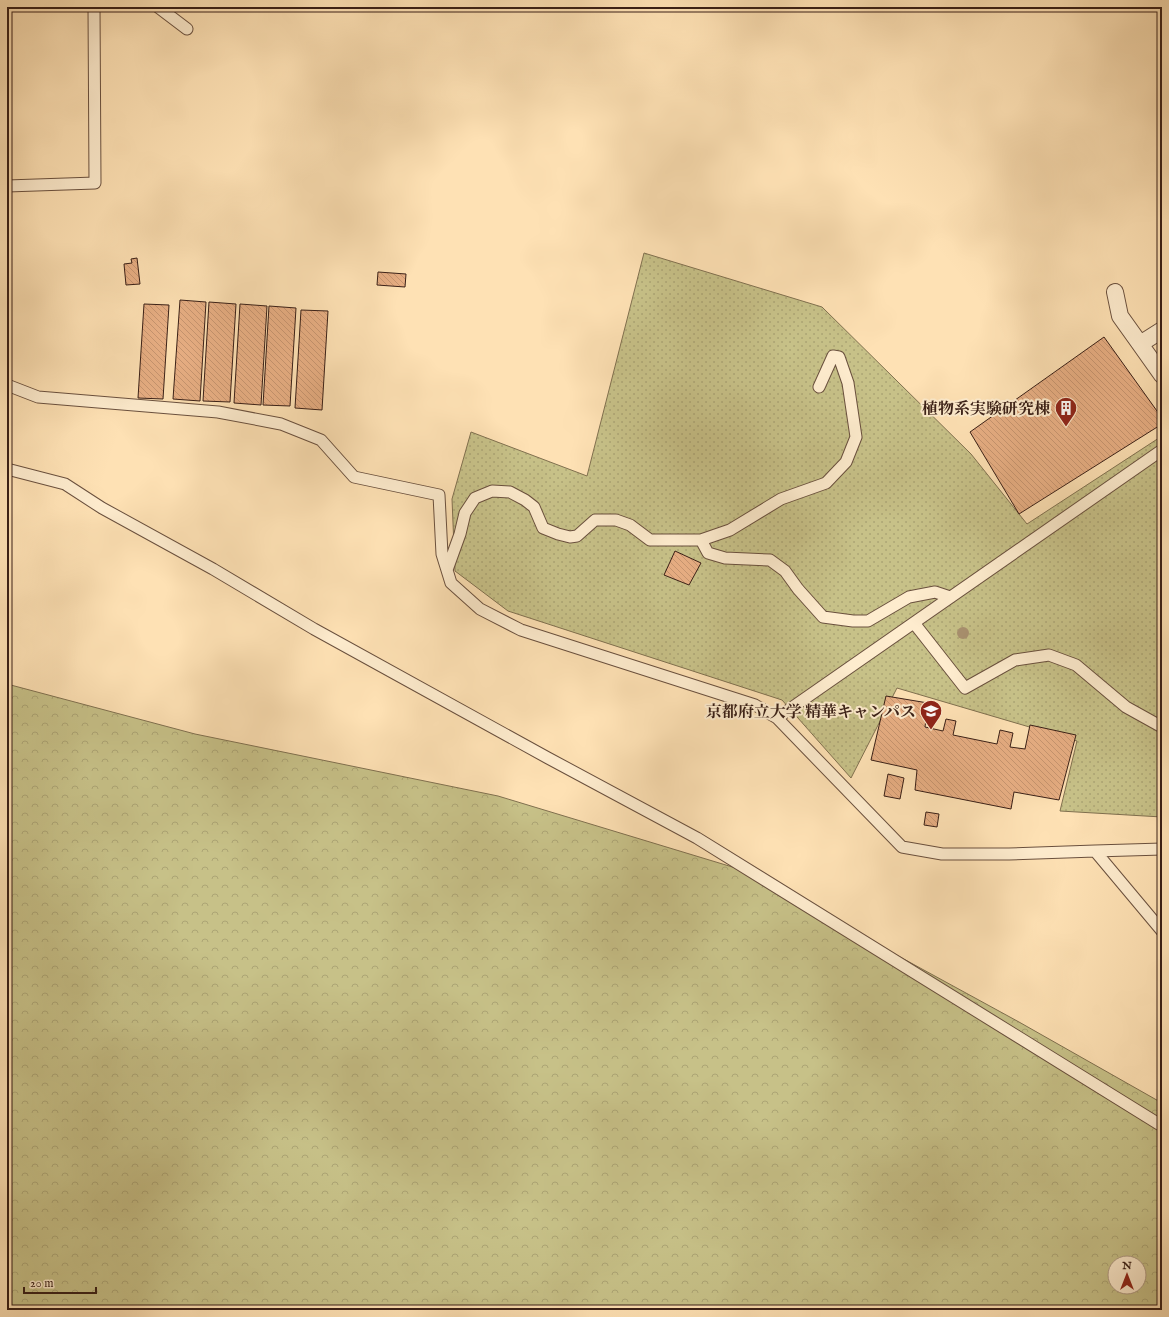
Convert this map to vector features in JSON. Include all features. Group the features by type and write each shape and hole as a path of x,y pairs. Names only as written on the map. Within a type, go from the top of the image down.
{"street":[{"path":"1115,292 1120,316 1162,375"},
{"path":"1140,344 1162,330"}],"lane":[{"path":"7,186 95,183 94,7"},
{"path":"158,7 187,29"},
{"path":"447,570 466,513 475,498 492,491 510,492 525,500 534,507 544,528 570,537 577,536 595,520 616,520 630,525 650,540 701,540 730,530 781,499 826,483 846,462 856,437 848,383 839,357 833,356 819,387"},
{"path":"7,385 38,397 218,412 281,424 321,440 354,477 438,495 442,554 451,584 480,609 521,630 755,705 777,718 902,847 942,854 1009,854 1162,849"},
{"path":"777,718 1162,450"},
{"path":"7,469 65,484 102,508 213,569 328,636 548,758 697,838 1162,1126"},
{"path":"701,540 708,553 725,558 770,560 785,571 798,589 823,617 853,621 868,620 909,597 935,592 950,597"},
{"path":"914,623 965,688 1015,660 1049,655 1076,665 1126,707 1162,727"},
{"path":"1094,851 1162,931"}],"green space":[{"path":"644,253 822,307 971,454 1027,524 1162,436 1162,817 1060,811 1077,741 897,688 851,778 782,700 508,611 455,571 452,499 471,432 587,476"},
{"path":"7,684 195,734 498,796 739,869 1019,1022 1162,1103 1162,1310 7,1310"}],"building":[{"path":"137,258 140,284 126,285 124,264 132,263 131,259"},
{"path":"378,272 406,274 405,287 377,285"},
{"path":"180,300 206,302 200,401 173,399"},
{"path":"209,302 236,304 230,402 203,401"},
{"path":"144,304 169,305 163,399 138,398"},
{"path":"240,304 267,306 261,405 234,403"},
{"path":"269,306 296,308 290,406 263,405"},
{"path":"301,310 328,311 322,410 295,408"},
{"name":"植物系実験研究棟","path":"1104,337 1162,418 1162,424 1019,514 970,432"},
{"path":"675,551 701,563 689,585 664,575"},
{"path":"886,696 928,703 925,727 943,731 946,719 956,721 953,735 997,744 1000,730 1013,733 1010,747 1025,749 1030,725 1076,735 1059,800 1014,792 1011,809 915,790 917,770 871,760"},
{"path":"888,774 904,778 900,799 884,796"},
{"path":"926,812 939,814 937,827 924,825"}],"place":[{"name":"植物系実験研究棟","path":"1066,428"},
{"name":"京都府立大学 精華キャンパス","path":"931,730"}]}
